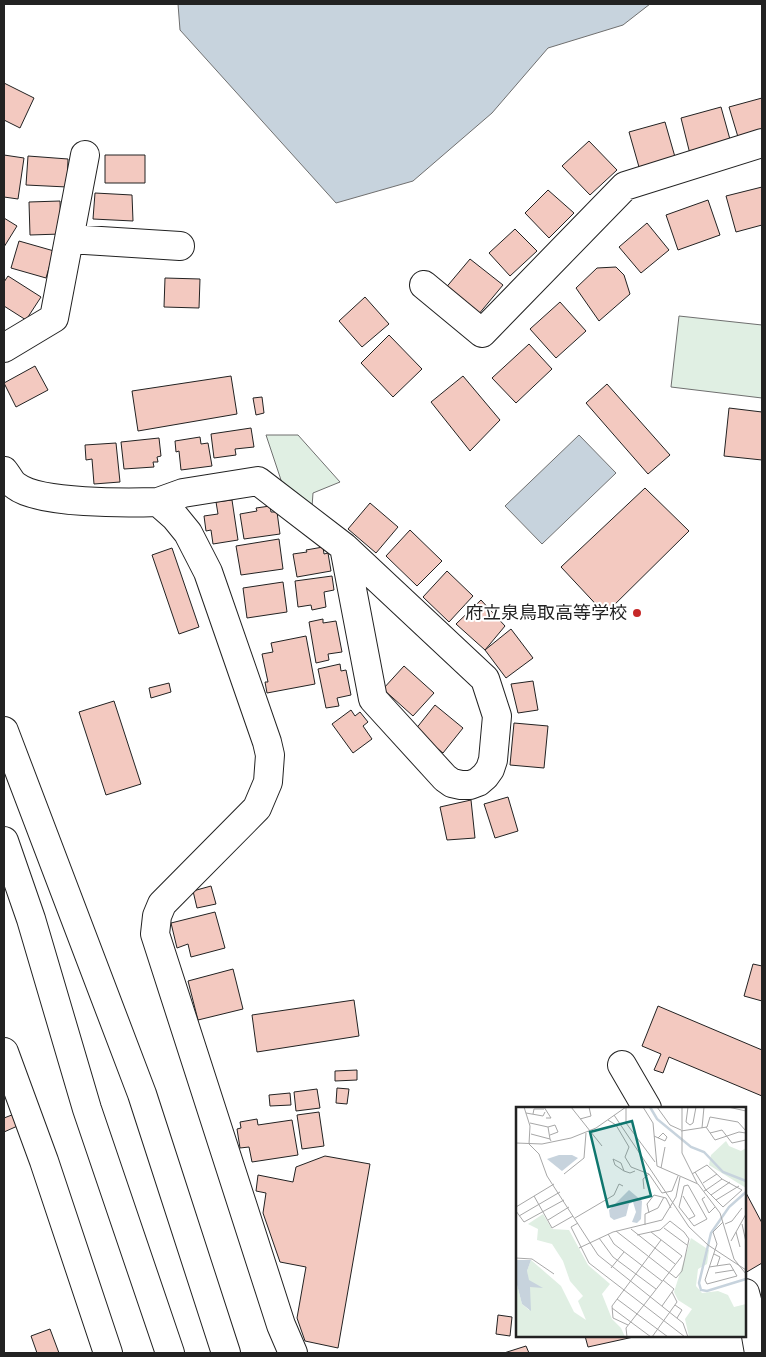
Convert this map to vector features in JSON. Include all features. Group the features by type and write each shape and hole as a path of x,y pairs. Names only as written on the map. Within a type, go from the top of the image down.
{"main road":[{"path":"424,285 482,333 625,186 762,143"},
{"path":"4,348 54,318 85,155"},
{"path":"69,239 180,246"},
{"path":"4,471 16,486 38,497 130,503 158,502 183,493 258,481 344,547 485,679 497,716 493,760 490,769 478,782 461,785 452,783 445,778 373,699 344,547"},
{"path":"158,502 175,517 188,534 208,572 270,755 268,782 257,808 162,904 157,916 155,934 281,1325 293,1353"},
{"path":"4,731 142,1094 226,1353"},
{"path":"4,842 31,919 86,1109 170,1353"},
{"path":"4,1052 44,1161 108,1353"},
{"path":"622,1065 646,1107"},
{"path":"746,1297 759,1353"}],"green space":[{"path":"679,316 762,325 762,398 671,387"},
{"path":"266,435 298,435 340,482 313,493 312,507 282,483"}],"shaded area":[{"path":"178,4 650,4 623,25 548,48 492,113 413,181 336,203 180,30"},
{"path":"579,435 616,473 542,544 505,506"}],"building":[{"path":"4,83 34,98 20,128 4,120"},
{"path":"762,98 762,130 738,137 729,107"},
{"path":"721,107 731,143 690,154 681,118"},
{"path":"665,122 675,157 639,167 629,132"},
{"path":"589,141 617,170 590,195 562,166"},
{"path":"4,155 24,158 18,199 4,197"},
{"path":"105,155 145,155 145,183 105,183"},
{"path":"28,156 68,159 67,187 26,185"},
{"path":"762,187 762,225 736,232 726,196"},
{"path":"548,190 574,213 549,238 525,213"},
{"path":"95,193 132,195 133,221 93,219"},
{"path":"708,200 720,235 678,250 666,215"},
{"path":"60,201 61,234 30,235 29,202"},
{"path":"4,218 17,226 4,247"},
{"path":"647,223 669,250 641,273 619,247"},
{"path":"515,229 537,251 510,276 489,253"},
{"path":"19,241 54,251 46,278 11,268"},
{"path":"470,259 503,285 478,315 444,290"},
{"path":"616,267 624,275 630,294 599,321 576,288 597,268"},
{"path":"8,276 41,297 26,320 4,306 4,282"},
{"path":"165,278 200,279 199,308 164,307"},
{"path":"365,297 389,324 362,347 339,321"},
{"path":"560,302 586,331 556,358 530,329"},
{"path":"389,335 422,369 393,397 361,363"},
{"path":"529,344 552,369 516,403 492,378"},
{"path":"35,366 48,390 16,407 4,383"},
{"path":"231,376 237,414 138,431 132,391"},
{"path":"463,376 500,420 470,451 431,402"},
{"path":"607,384 670,455 648,474 586,403"},
{"path":"262,397 264,413 256,415 253,398"},
{"path":"729,408 762,412 762,460 724,456"},
{"path":"251,428 254,447 235,449 236,455 214,458 211,434"},
{"path":"200,437 201,444 208,443 212,466 181,470 179,451 176,452 175,441"},
{"path":"159,438 161,456 157,457 158,462 153,462 154,467 124,469 121,442"},
{"path":"116,443 120,482 94,484 92,459 86,460 85,445"},
{"path":"645,488 689,531 605,614 561,567"},
{"path":"232,500 238,540 213,544 211,530 206,531 204,516 218,514 216,502"},
{"path":"370,503 398,527 376,553 348,529"},
{"path":"270,506 271,512 277,512 280,534 244,539 240,514 257,511 256,508"},
{"path":"410,530 442,561 417,586 386,556"},
{"path":"279,539 283,569 241,575 236,546"},
{"path":"323,547 324,554 328,553 331,571 297,577 293,554"},
{"path":"172,548 199,627 179,634 152,555"},
{"path":"447,571 473,596 449,622 423,597"},
{"path":"332,576 334,590 324,592 326,607 312,610 311,605 298,607 295,581"},
{"path":"283,582 287,612 247,618 243,588"},
{"path":"481,600 505,626 485,650 456,624"},
{"path":"323,619 323,623 336,621 342,652 328,654 329,660 316,663 309,622"},
{"path":"511,629 533,658 506,678 485,650"},
{"path":"306,636 315,684 267,693 265,682 268,682 262,654 273,652 271,643"},
{"path":"340,664 341,671 346,670 351,695 337,698 339,706 326,708 318,669"},
{"path":"404,666 434,693 413,716 383,689"},
{"path":"533,681 538,710 518,713 511,684"},
{"path":"169,683 171,692 151,698 149,688"},
{"path":"114,701 141,784 106,795 79,712"},
{"path":"435,705 463,728 443,753 415,730"},
{"path":"351,710 355,716 360,712 368,722 363,726 372,739 353,753 332,724"},
{"path":"514,723 548,726 544,768 510,765"},
{"path":"508,797 518,831 495,838 484,804"},
{"path":"471,800 475,838 447,840 440,807"},
{"path":"211,886 216,904 197,908 193,891"},
{"path":"215,912 225,948 191,957 188,944 177,948 171,923"},
{"path":"753,964 762,966 762,1001 744,996"},
{"path":"233,969 243,1009 198,1020 188,981"},
{"path":"354,1000 359,1036 257,1052 252,1015"},
{"path":"658,1006 762,1050 762,1096 669,1057 663,1073 654,1070 661,1054 642,1046"},
{"path":"357,1070 357,1080 335,1081 335,1071"},
{"path":"337,1088 349,1089 347,1104 336,1103"},
{"path":"317,1089 320,1108 296,1111 294,1092"},
{"path":"290,1093 291,1105 270,1106 269,1095"},
{"path":"319,1112 324,1146 302,1149 297,1115"},
{"path":"17,1113 22,1124 4,1132 4,1118"},
{"path":"257,1119 258,1125 292,1120 298,1155 252,1162 249,1147 240,1148 237,1129 241,1128 240,1122"},
{"path":"325,1156 370,1164 338,1348 305,1341 297,1318 306,1267 280,1262 263,1213 266,1193 256,1191 258,1175 293,1182 296,1167"},
{"path":"746,1193 762,1223 762,1263 746,1272"},
{"path":"498,1315 512,1317 510,1336 496,1334"},
{"path":"50,1329 59,1353 37,1353 31,1336"},
{"path":"585,1337 633,1337 588,1347"},
{"path":"526,1346 529,1353 504,1353"}],"place":[{"name":"府立泉鳥取高等学校","path":"637,613"}]}
